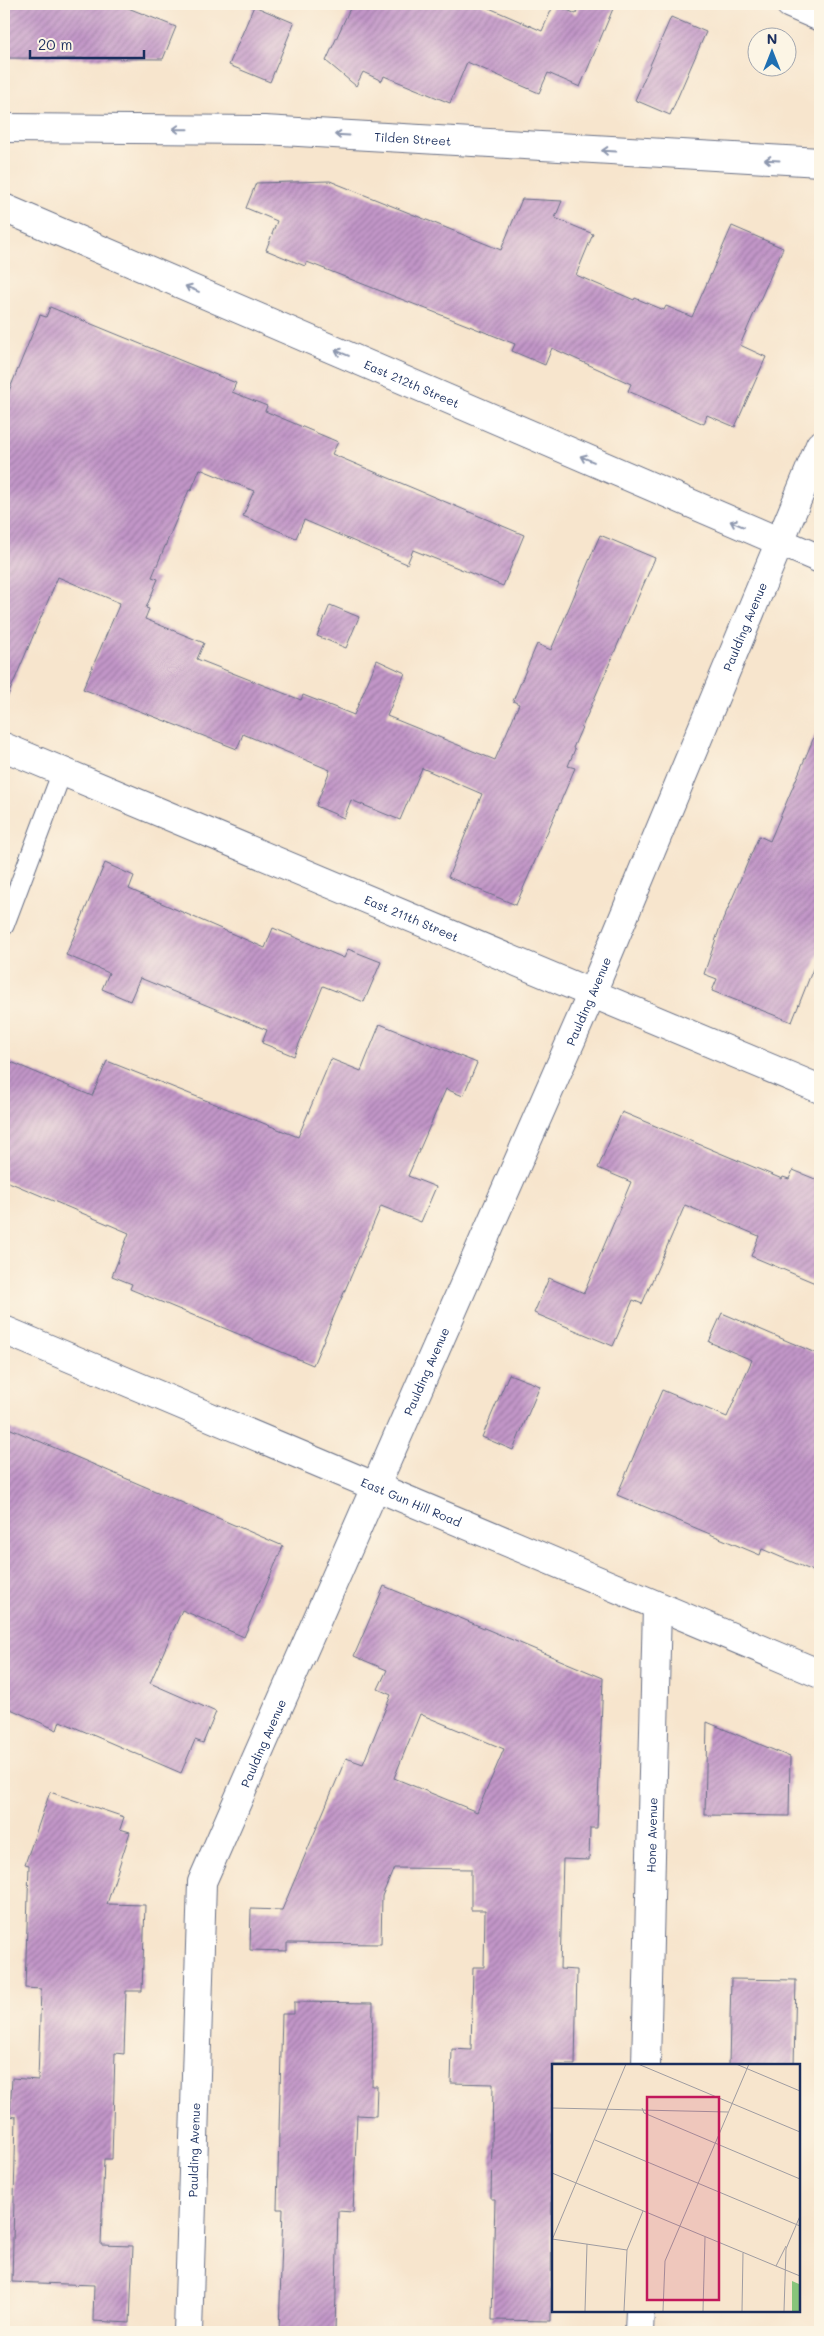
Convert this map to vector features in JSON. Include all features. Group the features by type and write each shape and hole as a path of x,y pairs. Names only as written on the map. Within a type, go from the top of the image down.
{"street":[{"path":"790,4 820,17"},
{"name":"Tilden Street","path":"4,128 264,130 820,162"},
{"name":"East 212th Street","path":"4,208 820,559"},
{"name":"Paulding Avenue","path":"188,2332 202,1882 592,993 781,543 820,445"},
{"name":"East 211th Street","path":"4,747 820,1089"},
{"name":"East Gun Hill Road","path":"4,1330 820,1674"},
{"name":"Hone Avenue","path":"646,2064 657,1606"},
{"path":"639,2332 640,2311"}],"lane":[{"path":"4,926 62,772"}],"building":[{"path":"4,4 118,4 176,27 163,59 4,58"},
{"path":"352,4 480,4 542,31 554,4 576,14 580,4 615,4 580,87 548,73 539,93 467,62 450,103 384,76 382,81 363,72 356,86 326,61"},
{"path":"254,6 294,23 270,82 229,65"},
{"path":"671,17 706,32 670,115 635,100"},
{"path":"330,181 501,250 522,199 562,201 555,218 593,234 576,275 634,300 635,298 664,310 666,306 692,317 732,226 783,248 740,345 766,357 735,427 707,415 704,424 628,391 631,384 552,348 545,365 512,351 515,344 307,262 305,266 266,250 277,221 246,208 256,183"},
{"path":"50,307 236,383 232,392 267,406 265,411 338,442 332,454 524,535 503,586 413,550 407,564 304,520 296,538 243,516 254,491 200,469 191,491 189,490 152,577 158,579 146,608 149,609 145,619 204,643 197,659 301,700 303,695 354,715 377,660 405,673 387,716 495,760 519,704 513,701 537,644 551,650 600,535 655,558 573,748 575,749 568,766 575,768 516,905 448,877 482,794 422,768 400,820 351,800 344,818 316,806 330,770 243,734 237,749 83,689 120,603 58,577 4,705 4,403 40,315 46,317"},
{"path":"330,605 359,617 346,648 317,636"},
{"path":"820,723 820,951 792,1022 712,991 717,979 704,974 720,927 759,836 770,841"},
{"path":"105,863 134,876 129,889 265,948 273,928 344,958 348,949 381,962 364,1002 323,986 294,1056 262,1043 267,1030 140,978 130,1001 102,989 109,973 66,955"},
{"path":"380,1024 477,1063 463,1096 446,1089 408,1176 436,1187 421,1222 381,1206 313,1365 130,1289 132,1284 112,1276 129,1233 4,1180 4,1059 92,1096 107,1061 298,1137 331,1059 361,1071"},
{"path":"622,1112 782,1179 783,1177 789,1179 793,1170 820,1181 820,1285 751,1256 759,1236 685,1205 642,1304 633,1300 613,1346 534,1313 549,1278 584,1293 631,1182 598,1168"},
{"path":"722,1313 820,1355 820,1574 762,1549 760,1555 617,1495 662,1390 727,1417 752,1360 709,1342"},
{"path":"509,1374 540,1386 513,1450 482,1437"},
{"path":"4,1426 283,1546 244,1637 182,1610 150,1683 216,1712 203,1743 195,1740 181,1773 60,1721 57,1730 4,1706"},
{"path":"384,1586 603,1678 597,1828 590,1828 589,1860 563,1859 560,1969 577,1970 575,2064 552,2064 551,2321 492,2320 495,2199 491,2199 493,2084 451,2083 452,2049 471,2050 473,1967 484,1967 485,1910 471,1910 471,1869 394,1868 382,1896 381,1944 287,1943 287,1951 250,1950 251,1909 282,1910 346,1758 363,1764 391,1695 378,1689 387,1670 354,1656","holes":["420,1714 504,1749 477,1812 394,1778"]},
{"path":"707,1722 790,1757 789,1816 705,1815"},
{"path":"50,1792 124,1817 120,1829 130,1832 107,1904 145,1905 142,1991 126,1991 124,2054 115,2053 112,2159 104,2159 101,2245 133,2246 130,2323 93,2321 94,2285 12,2282 16,2117 10,2116 12,2078 38,2080 41,1989 25,1988 29,1865 25,1864"},
{"path":"731,1979 796,1980 794,2064 729,2064"},
{"path":"294,2002 373,2003 372,2086 377,2086 376,2116 357,2115 353,2212 338,2211 335,2332 279,2332 283,2209 277,2209 282,2014 294,2014"}]}
